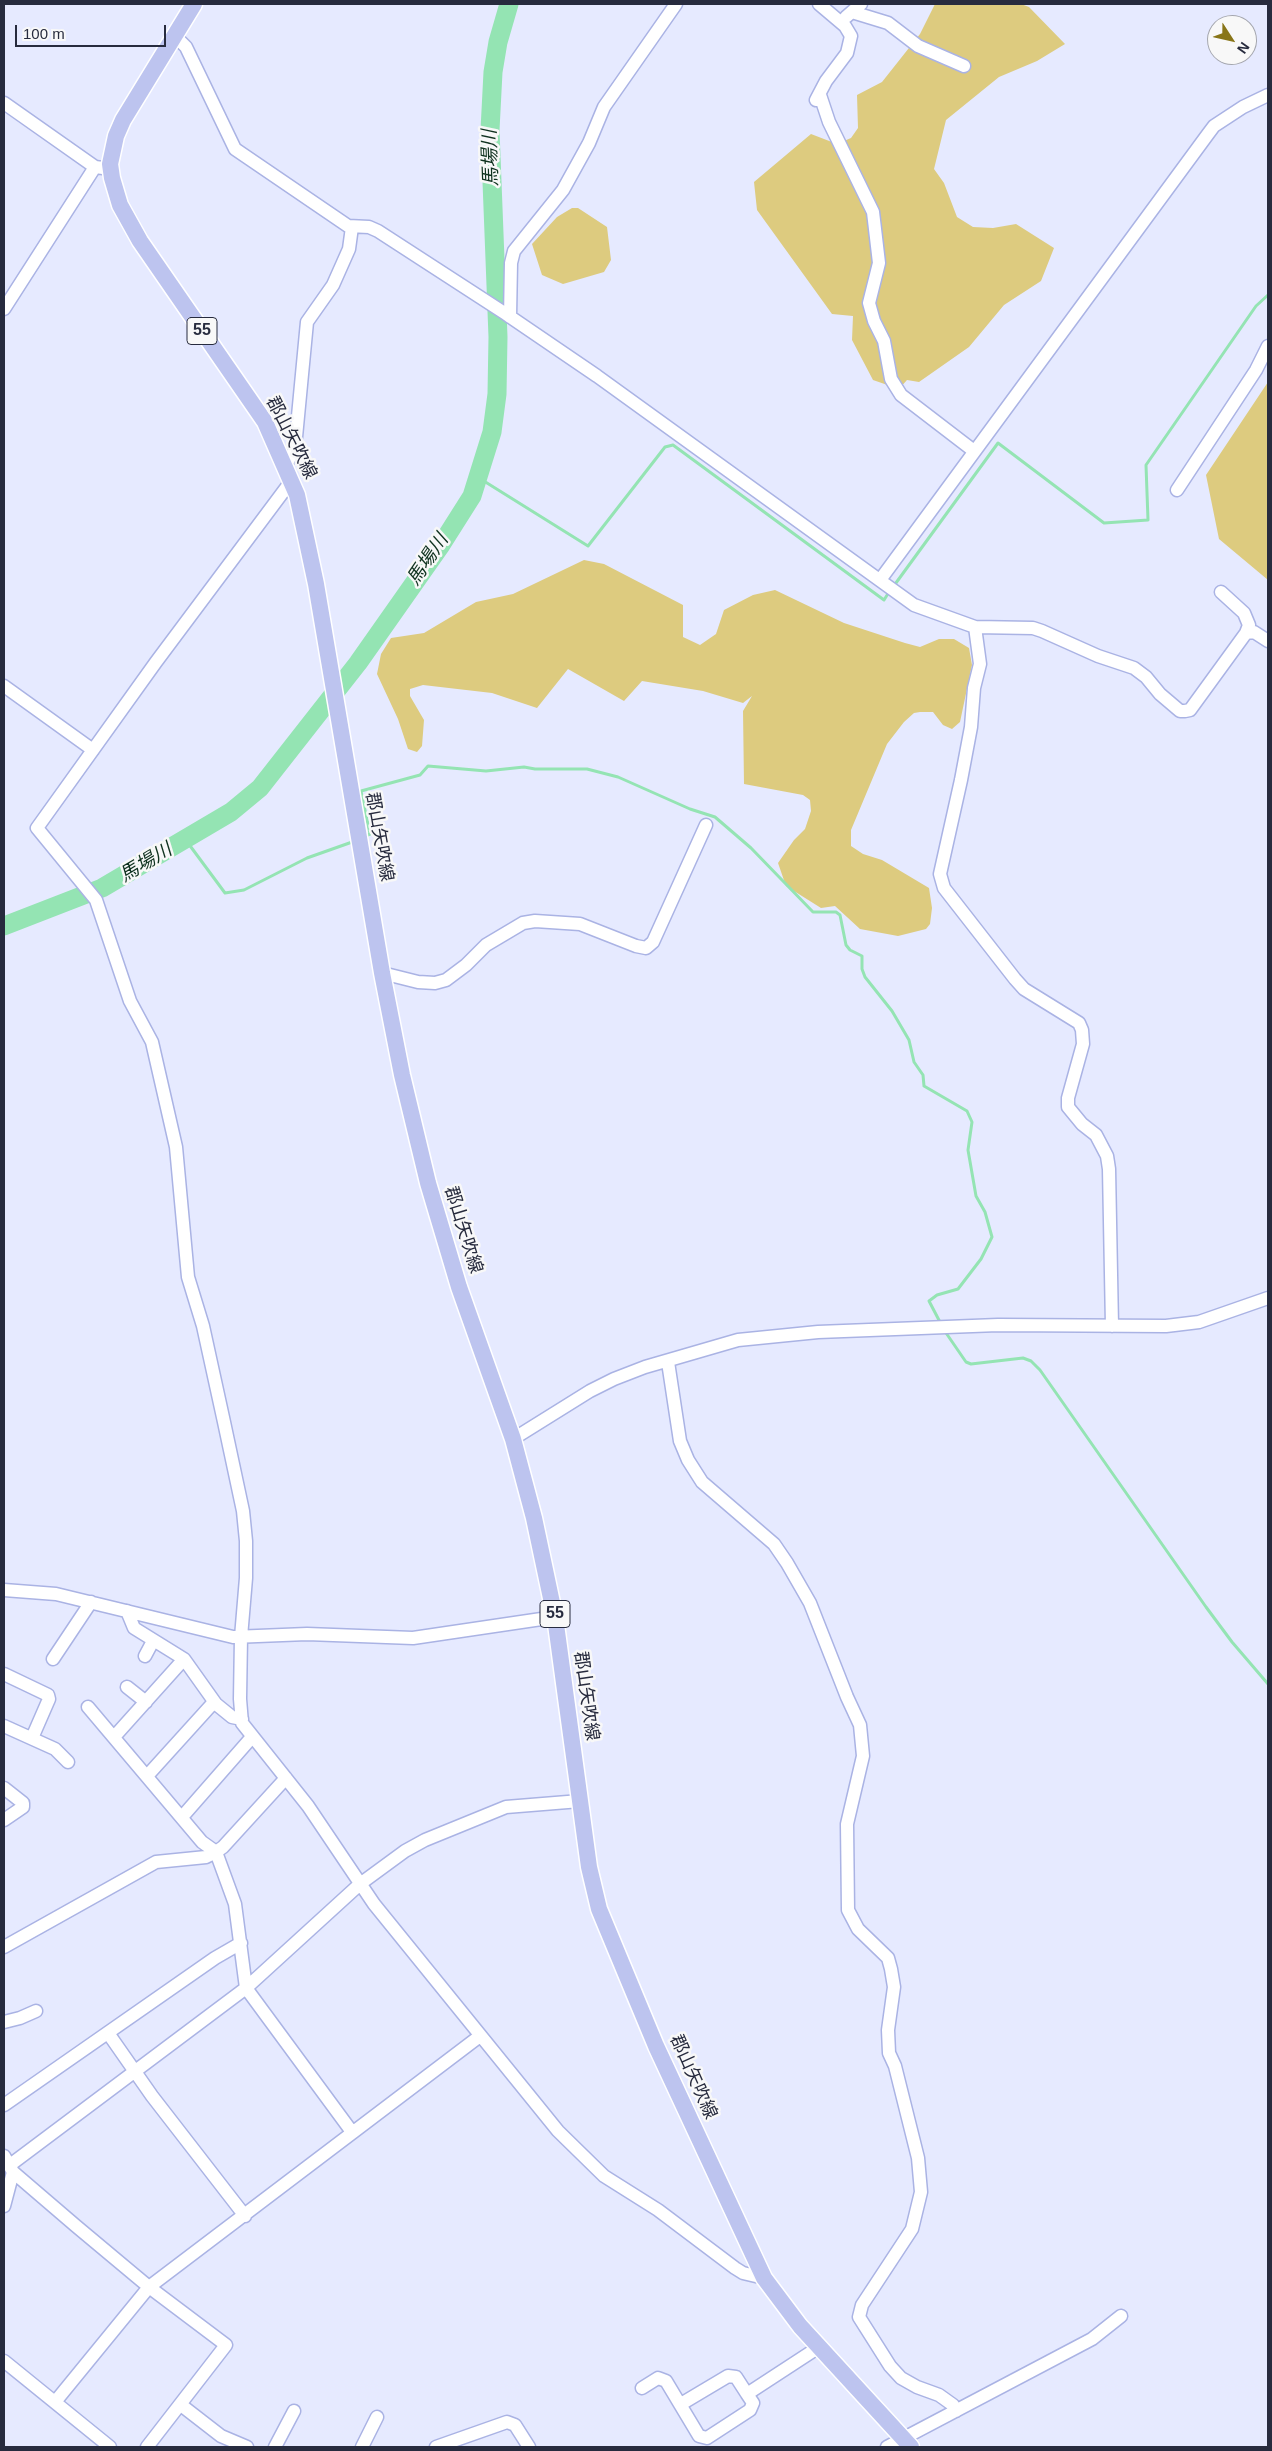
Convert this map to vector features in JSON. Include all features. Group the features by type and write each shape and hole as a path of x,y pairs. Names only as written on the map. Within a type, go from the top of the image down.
{"main road":[{"name":"郡山矢吹線","path":"194,4 123,120 103,167 128,222 265,422 288,473 307,537 382,973 402,1075 428,1183 459,1287 513,1439 534,1518 555,1617 589,1867 599,1909 656,2046 764,2278 784,2307 907,2443"}],"street":[{"path":"508,316 511,263 514,251 563,190 589,143 604,107 676,4"},
{"path":"819,4 840,22 851,36 847,53 826,81 818,98 874,212 879,263 869,303 874,320 884,341 891,379 901,395 974,451"},
{"path":"840,22 857,8 888,23 918,46 964,66"},
{"path":"174,35 186,47 235,149 352,228 369,227 378,231 508,316 597,376 918,607 976,627 1033,628 1098,656 1122,663 1146,677 1160,694 1180,711 1185,711 1190,710 1246,633 1249,625 1246,616 1221,592"},
{"path":"880,580 1211,130 1243,107 1268,95"},
{"path":"4,103 103,167 4,309"},
{"path":"352,228 348,249 333,285 308,322 296,437 288,473 37,828 86,885 96,900 130,1001 152,1042 176,1147 188,1276 203,1326 243,1511 246,1540 246,1578 241,1637 240,1699 244,1727 308,1806 360,1884 558,2131 604,2176 658,2210 736,2268 744,2273 764,2278"},
{"path":"1177,490 1256,370 1268,346"},
{"path":"976,627 980,664 974,688 971,727 940,874 944,888 1014,979 1024,989 1079,1023 1082,1030 1083,1044 1068,1098 1068,1107 1082,1124 1096,1135 1107,1156 1109,1170 1112,1326"},
{"path":"1246,633 1254,632 1268,641"},
{"path":"4,686 93,750"},
{"path":"382,973 418,982 435,983 446,980 486,945 512,928 535,921 580,924 636,946 646,948 653,942 706,825"},
{"path":"513,1439 598,1387 645,1368 738,1340 782,1334 998,1325 1166,1326 1199,1322 1268,1298"},
{"path":"668,1362 680,1441 688,1460 702,1482 774,1544 784,1558 810,1604 860,1725 863,1756 847,1824 848,1910 858,1929 888,1958 891,1969 894,1987 888,2030 889,2053 895,2066 918,2158 920,2192 912,2229 862,2305 860,2317 890,2366 901,2378 938,2395 953,2406 956,2411"},
{"path":"4,1590 56,1594 225,1636 241,1637 306,1634 413,1638 555,1617"},
{"path":"53,1659 91,1602"},
{"path":"127,1611 134,1628 184,1660 214,1702 232,1717 242,1719"},
{"path":"145,1656 153,1641"},
{"path":"114,1737 184,1660"},
{"path":"4,1674 48,1695 50,1699 32,1738"},
{"path":"128,1687 146,1702"},
{"path":"147,1776 214,1702"},
{"path":"88,1707 202,1842 216,1852 235,1904 241,1943 243,1978 246,1988 352,2132"},
{"path":"4,1726 60,1752 68,1762"},
{"path":"182,1817 252,1737"},
{"path":"4,1947 156,1862 206,1857 216,1852 224,1847 286,1778"},
{"path":"4,1788 23,1803 23,1807 4,1820"},
{"path":"4,2206 8,2167 246,1988 360,1884 425,1840 491,1812 532,1804 580,1801"},
{"path":"4,2105 215,1958 241,1943"},
{"path":"4,2022 36,2011"},
{"path":"108,2033 135,2073 245,2216"},
{"path":"55,2402 149,2287 480,2036"},
{"path":"8,2167 149,2287 226,2345 147,2447"},
{"path":"887,2447 907,2443 974,2399 1092,2339 1121,2316"},
{"path":"747,2394 819,2347"},
{"path":"4,2361 110,2447"},
{"path":"642,2388 658,2378 666,2381 682,2404 699,2436 707,2438 750,2410 753,2403 736,2377 728,2376 682,2404"},
{"path":"182,2404 221,2436 247,2447"},
{"path":"275,2447 294,2411"},
{"path":"362,2447 377,2417"},
{"path":"436,2447 507,2422 515,2425 529,2447"}],"shaded area":[{"path":"935,4 1021,4 1029,7 1065,44 1037,61 999,77 946,120 934,169 944,183 957,217 973,227 993,228 1016,224 1054,248 1041,281 1004,305 969,347 919,382 907,380 899,389 873,380 852,340 853,316 832,314 757,210 754,182 811,134 837,144 851,138 858,128 857,95 882,82 920,34"},
{"path":"572,208 578,208 607,227 611,260 604,272 563,284 542,275 532,244 557,217"},
{"path":"1268,382 1268,580 1219,539 1206,475"},
{"path":"584,560 604,564 683,605 683,637 700,645 716,634 724,610 753,595 775,590 844,623 905,643 920,647 939,639 954,639 969,648 972,665 960,722 952,729 943,725 933,712 920,712 914,713 904,722 887,744 851,830 851,846 863,854 882,860 929,888 932,908 930,924 926,929 898,936 860,929 835,906 821,908 786,886 778,863 794,840 805,829 811,811 810,800 803,795 744,784 743,711 752,696 743,703 703,691 642,681 624,701 568,669 537,708 492,693 423,685 410,689 410,696 424,720 422,746 417,752 408,749 398,719 377,674 381,654 391,638 424,633 476,602 513,594"}],"waterway":[{"name":"馬場川","path":"4,926 102,888 231,812 260,788 358,663 441,545 472,496 492,432 497,394 498,337 490,130 493,72 498,42 509,4"},
{"path":"893,587 998,443 1104,523 1148,520 1146,465 1256,306 1268,295"},
{"path":"479,478 588,546 665,447 673,445 884,600 889,592"},
{"path":"363,837 370,834 361,791 420,775 428,766 486,771 524,767 535,769 587,769 618,777 690,809 715,817 751,848 813,912 836,912 840,915 846,945 850,950 862,956 862,969 865,977 892,1011 909,1040 914,1062 923,1075 924,1086 967,1111 972,1122 968,1150 976,1196 985,1212 992,1237 981,1259 958,1289 937,1295 929,1301 941,1324"},
{"path":"185,839 225,893 244,890 307,858 355,841"},
{"path":"944,1330 966,1362 971,1364 1023,1358 1031,1361 1040,1370 1206,1607 1232,1642 1268,1684"}]}
